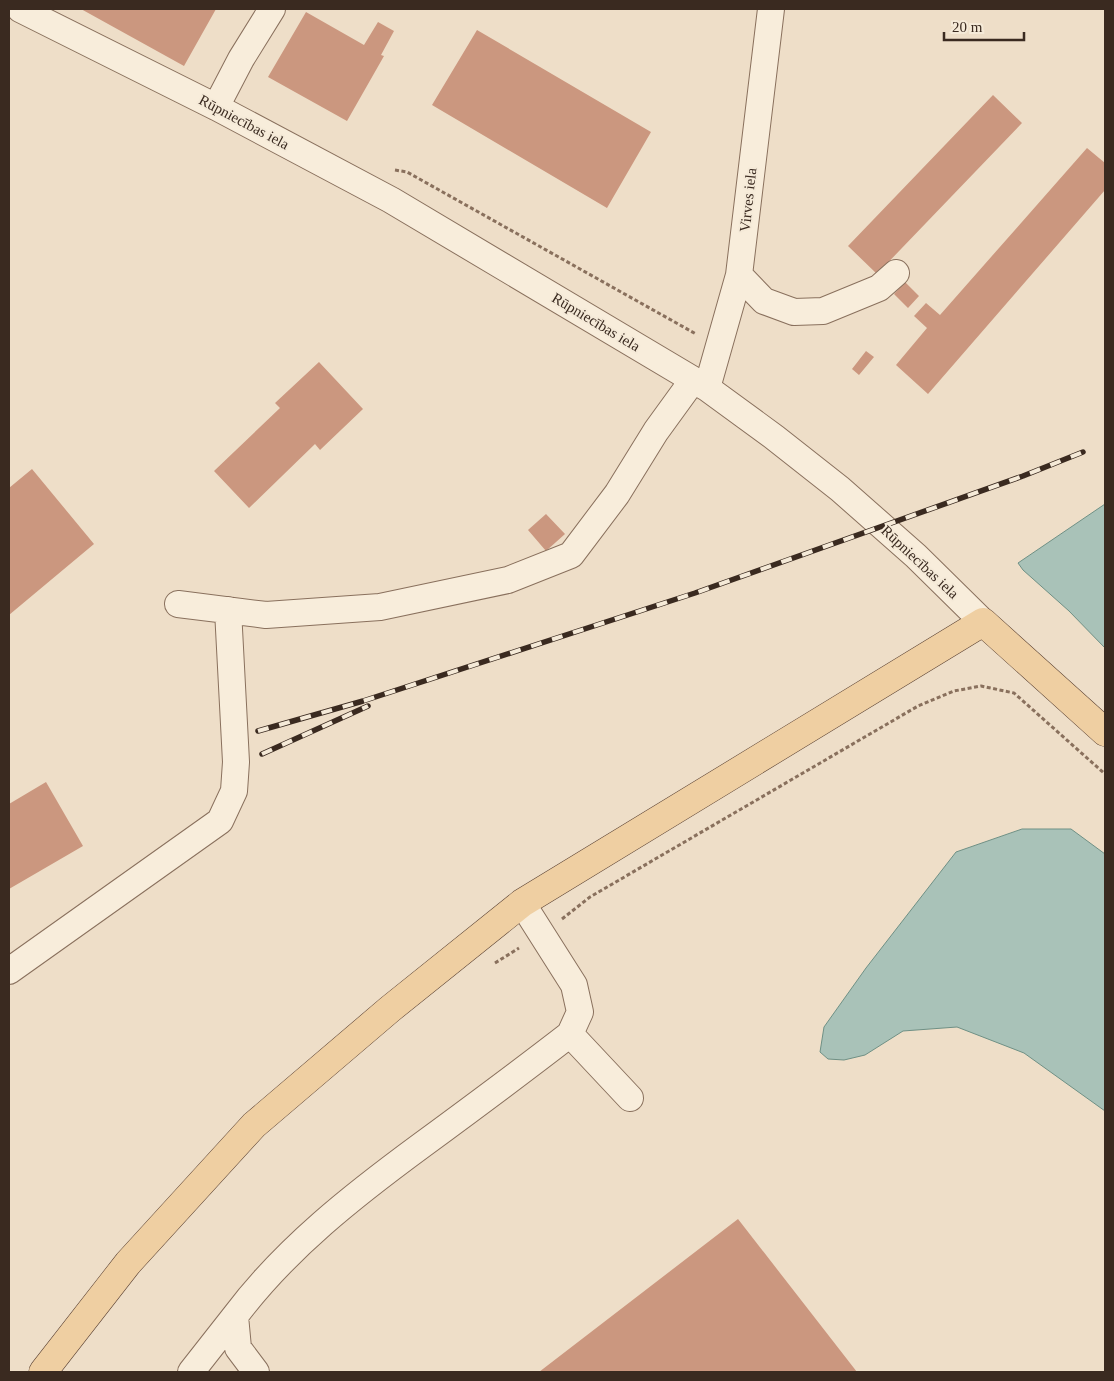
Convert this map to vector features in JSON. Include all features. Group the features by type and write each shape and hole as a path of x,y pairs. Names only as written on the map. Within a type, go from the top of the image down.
{"main road":[{"name":"Rūpniecības iela","path":"983,622 1105,732"},
{"path":"43,1372 128,1263 254,1125 390,1009 522,903 983,622"}],"street":[{"name":"Rūpniecības iela","path":"20,9 216,107 391,200 700,384 774,437 840,489 916,556 983,622"},
{"path":"216,107 241,59 272,9"},
{"name":"Virves iela","path":"178,604 266,615 380,607 508,580 571,555 617,494 656,431 700,384 740,275 771,9"},
{"path":"740,275 764,301 794,312 823,310 879,288 896,273"},
{"path":"9,970 220,821 234,792 236,762 228,610"},
{"path":"191,1372 252,1293 285,1258 357,1193 570,1034 580,1012 574,985 522,903"},
{"path":"570,1034 630,1098"},
{"path":"236,1316 238,1348 256,1372"}],"shaded area":[{"path":"1105,504 1105,648 1069,611 1023,570 1018,563"},
{"path":"1022,829 1071,829 1105,854 1105,1111 1024,1053 957,1027 903,1031 865,1055 844,1060 828,1059 820,1052 824,1027 866,968 956,852"}],"building":[{"path":"81,9 216,9 184,66"},
{"path":"306,12 364,45 378,22 394,31 381,55 384,56 347,121 268,77"},
{"path":"477,30 651,132 607,208 432,105"},
{"path":"993,95 1022,123 877,274 848,246"},
{"path":"1087,148 1105,163 1105,190 928,394 896,365 927,328 914,316 926,303 940,315"},
{"path":"905,282 919,296 908,308 894,294"},
{"path":"866,351 874,357 859,375 852,369"},
{"path":"319,362 363,409 320,450 315,444 249,508 214,471 280,408 275,403"},
{"path":"32,469 94,544 9,615 9,488"},
{"path":"546,514 565,534 546,551 528,530"},
{"path":"46,782 83,846 9,889 9,804"},
{"path":"738,1219 857,1372 539,1372"}],"railway":[{"path":"258,731 363,701 695,593 1023,476 1083,452"},
{"path":"262,754 368,706"}]}
